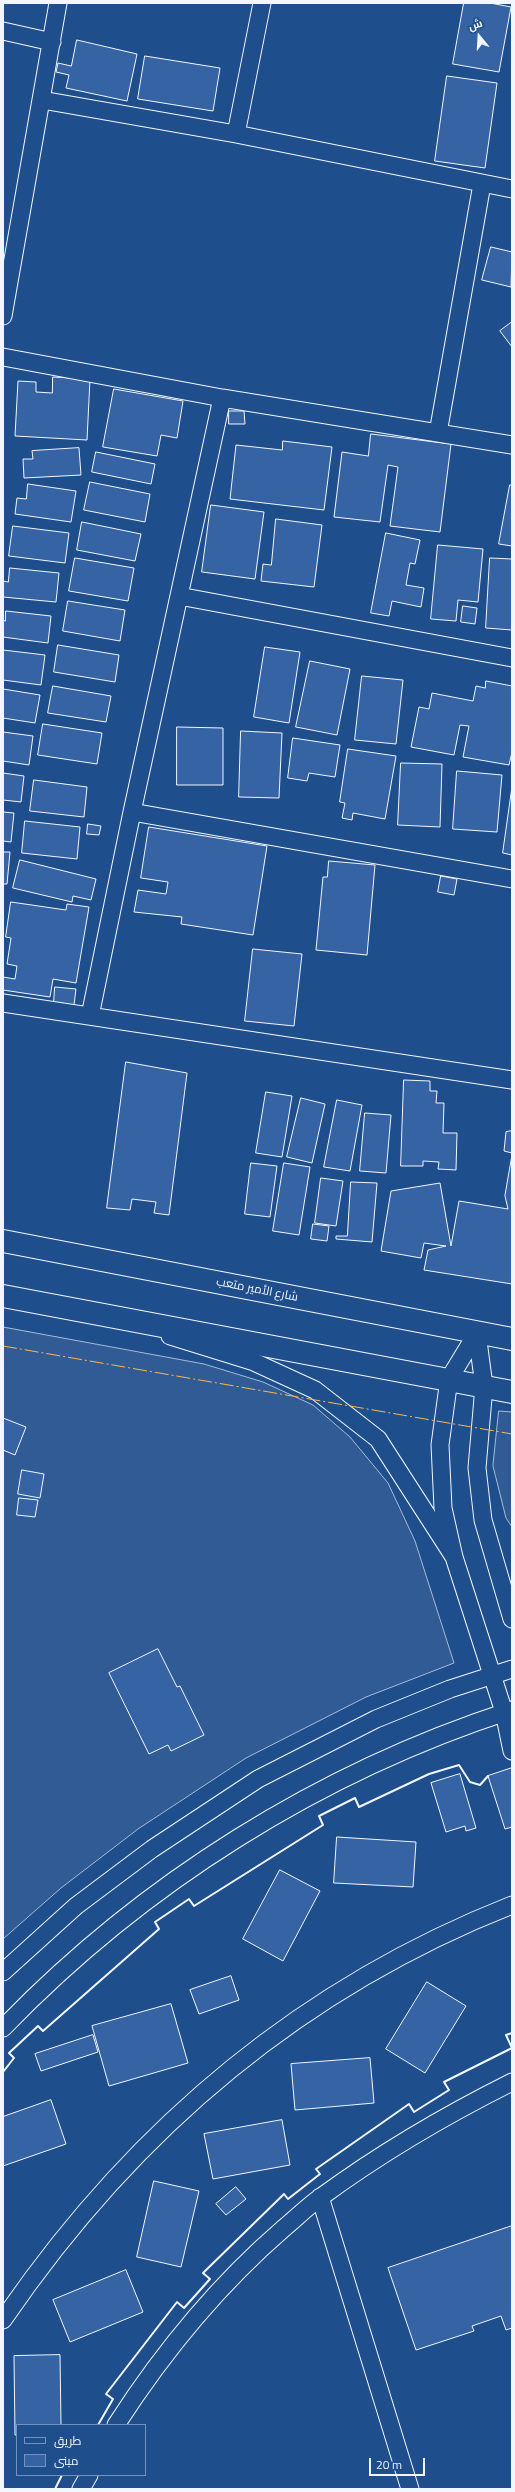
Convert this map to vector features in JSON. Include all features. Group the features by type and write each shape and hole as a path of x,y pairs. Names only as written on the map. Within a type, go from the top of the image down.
{"main road":[{"name":"شارع الأمير متعب","path":"3,1241 512,1339"},
{"path":"3,1296 512,1392"}],"street":[{"path":"3,316 58,3"},
{"path":"236,134 262,3"},
{"path":"3,31 52,42"},
{"path":"42,100 236,134 512,189"},
{"path":"438,433 482,184"},
{"path":"3,356 222,398 512,445"},
{"path":"90,1016 132,812 222,398"},
{"path":"179,596 512,658"},
{"path":"132,812 512,879"},
{"path":"3,1003 512,1080"},
{"path":"99,1314 254,1362 315,1390 378,1439 454,1557"},
{"path":"477,1333 449,1379 440,1445 443,1508 454,1557 492,1675 508,1711 512,1752"},
{"path":"477,1333 484,1386 477,1468 483,1520 512,1615"},
{"path":"426,1513 443,1508"},
{"path":"3,1972 76,1906 152,1848 258,1779 376,1719 492,1675 512,1669"},
{"path":"3,2028 38,1992 100,1937 174,1881 278,1812 392,1754 508,1711"},
{"path":"3,2320 68,2231 122,2170 166,2125 218,2079 281,2031 371,1972 468,1922 512,1905"},
{"path":"117,2424 154,2369 186,2328 235,2274 320,2197 453,2112 512,2082"},
{"path":"320,2197 410,2489"},
{"path":"82,2489 88,2476"}],"shaded area":[{"path":"3,1327 204,1364 263,1382 313,1405 350,1437 388,1483 415,1541 454,1663 366,1697 246,1758 138,1829 61,1888 3,1939"},
{"path":"499,1411 512,1412 512,1527 506,1518 493,1466"}],"building":[{"path":"464,3 490,3 511,7 499,72 453,64"},
{"path":"77,40 137,54 127,101 66,88 69,75 56,72 58,63 71,66"},
{"path":"145,56 220,68 213,111 138,99"},
{"path":"447,76 497,83 485,168 435,161"},
{"path":"491,247 512,252 511,287 482,280"},
{"path":"512,322 512,347 500,331"},
{"path":"53,377 90,379 87,440 15,436 18,381 36,382 36,392 52,393"},
{"path":"114,389 183,401 177,438 161,435 157,456 103,447"},
{"path":"229,411 244,411 245,424 229,424"},
{"path":"371,434 451,444 440,532 390,526 398,467 388,465 380,522 334,517 342,452 368,456"},
{"path":"283,441 332,447 324,510 230,499 236,445 282,450"},
{"path":"79,448 81,475 24,478 23,459 33,459 32,451"},
{"path":"96,452 155,464 151,484 92,472"},
{"path":"90,482 150,494 145,522 84,510"},
{"path":"28,484 76,491 71,522 15,514 17,498 26,499"},
{"path":"510,485 512,485 512,546 499,544"},
{"path":"211,505 264,512 255,579 202,572"},
{"path":"276,519 322,525 314,587 261,581 263,564 271,565"},
{"path":"82,522 141,534 135,561 77,550"},
{"path":"13,526 69,533 65,563 9,556"},
{"path":"386,533 420,540 415,564 410,563 406,585 424,588 421,607 392,601 389,616 371,613"},
{"path":"438,545 483,549 478,602 458,600 456,621 431,619"},
{"path":"75,558 134,568 128,601 69,591"},
{"path":"490,558 512,559 512,630 486,628"},
{"path":"10,568 59,573 56,602 3,597 3,581 8,582"},
{"path":"68,601 125,610 120,641 63,631"},
{"path":"463,606 477,608 475,624 461,622"},
{"path":"6,611 51,616 48,643 3,637 3,620 5,621"},
{"path":"58,645 119,655 115,682 54,672"},
{"path":"265,647 300,652 289,723 254,717"},
{"path":"3,650 45,655 41,685 3,680"},
{"path":"310,661 350,669 337,735 296,727"},
{"path":"362,676 403,680 396,744 355,740"},
{"path":"486,681 512,686 512,752 509,765 463,757 469,726 460,725 454,755 411,747 419,707 429,709 432,693 473,701 476,686 485,688"},
{"path":"53,686 111,696 106,722 48,713"},
{"path":"3,689 40,695 35,723 3,718"},
{"path":"43,724 102,733 97,764 38,755"},
{"path":"177,727 223,728 223,785 177,785"},
{"path":"241,731 282,733 279,798 239,797"},
{"path":"3,732 33,736 29,765 3,761"},
{"path":"293,738 340,745 335,777 309,773 307,781 288,778"},
{"path":"348,749 396,756 385,819 353,813 352,820 342,818 345,803 340,802"},
{"path":"401,763 442,764 440,827 398,825"},
{"path":"457,771 502,775 497,832 453,829"},
{"path":"3,773 24,776 21,802 3,800"},
{"path":"34,780 87,787 84,817 30,811"},
{"path":"512,787 512,855 503,853"},
{"path":"3,812 14,813 11,842 3,841"},
{"path":"25,821 80,827 77,859 22,853"},
{"path":"88,824 101,826 99,835 87,834"},
{"path":"149,827 267,846 253,935 181,924 182,917 134,912 138,890 166,894 168,882 141,878"},
{"path":"3,852 10,852 7,884 3,884"},
{"path":"20,860 96,879 91,900 73,896 72,902 13,888"},
{"path":"329,861 375,865 367,955 316,950 323,877 327,877"},
{"path":"441,876 457,879 454,895 438,892"},
{"path":"11,902 66,910 67,904 89,907 76,983 53,979 50,997 3,990 3,977 15,979 17,966 7,964 11,938 6,937"},
{"path":"253,949 302,954 294,1026 245,1021"},
{"path":"55,987 76,989 74,1005 54,1003"},
{"path":"126,1062 187,1073 169,1215 154,1213 156,1202 132,1199 130,1210 107,1208"},
{"path":"404,1080 430,1081 430,1091 437,1091 436,1103 444,1103 443,1133 457,1133 456,1170 438,1169 439,1162 423,1161 423,1166 401,1166"},
{"path":"266,1092 292,1096 282,1157 256,1153"},
{"path":"301,1098 325,1104 312,1163 287,1157"},
{"path":"337,1100 362,1105 350,1171 324,1167"},
{"path":"365,1113 391,1115 386,1173 360,1171"},
{"path":"512,1131 512,1153 504,1151 506,1132"},
{"path":"512,1155 512,1284 424,1270 428,1250 446,1246 424,1243 421,1258 381,1251 391,1191 440,1183 451,1246 459,1201 508,1209 505,1196"},
{"path":"251,1163 277,1166 270,1217 245,1214"},
{"path":"284,1163 310,1167 299,1235 273,1231"},
{"path":"321,1178 343,1181 336,1226 315,1223"},
{"path":"351,1182 377,1183 372,1242 336,1239 336,1236 347,1236"},
{"path":"313,1224 329,1226 327,1241 311,1239"},
{"path":"3,1418 26,1427 15,1455 3,1450"},
{"path":"22,1470 44,1474 40,1498 18,1494"},
{"path":"19,1498 38,1500 35,1517 17,1515"},
{"path":"158,1649 177,1687 180,1686 204,1735 171,1751 168,1745 149,1754 109,1673"},
{"path":"512,1768 512,1827 505,1829 488,1776"},
{"path":"460,1774 476,1828 466,1831 465,1826 446,1832 431,1783"},
{"path":"337,1837 416,1842 413,1887 334,1883"},
{"path":"280,1870 320,1891 283,1961 243,1939"},
{"path":"231,1976 239,2000 199,2014 190,1990"},
{"path":"427,1982 466,2006 425,2073 386,2049"},
{"path":"171,2004 188,2063 109,2086 92,2026"},
{"path":"93,2035 98,2052 41,2071 35,2054"},
{"path":"370,2058 374,2103 295,2110 291,2064"},
{"path":"51,2100 66,2144 3,2166 3,2117"},
{"path":"282,2120 290,2165 213,2179 204,2134"},
{"path":"154,2181 199,2191 181,2267 137,2257"},
{"path":"236,2187 246,2199 226,2215 216,2204"},
{"path":"512,2226 512,2328 506,2330 501,2316 472,2326 474,2331 416,2350 388,2268"},
{"path":"126,2270 143,2312 70,2342 53,2300"},
{"path":"60,2355 61,2424 16,2424 15,2435 14,2356"}],"wall":[{"path":"3,2072 14,2058 9,2053 38,2026 43,2031 159,1929 155,1922 189,1899 194,1906 323,1825 319,1816 355,1798 359,1807 429,1774 459,1765 470,1782 480,1785 488,1776"},
{"path":"99,2424 113,2399 106,2394 177,2302 184,2308 210,2279 203,2273 284,2194 288,2199 320,2174 316,2169 409,2104 414,2112 449,2090 444,2082 512,2048 506,2035 512,2033"},
{"path":"55,2489 62,2476"}],"power":[{"path":"3,1346 512,1434"}]}
